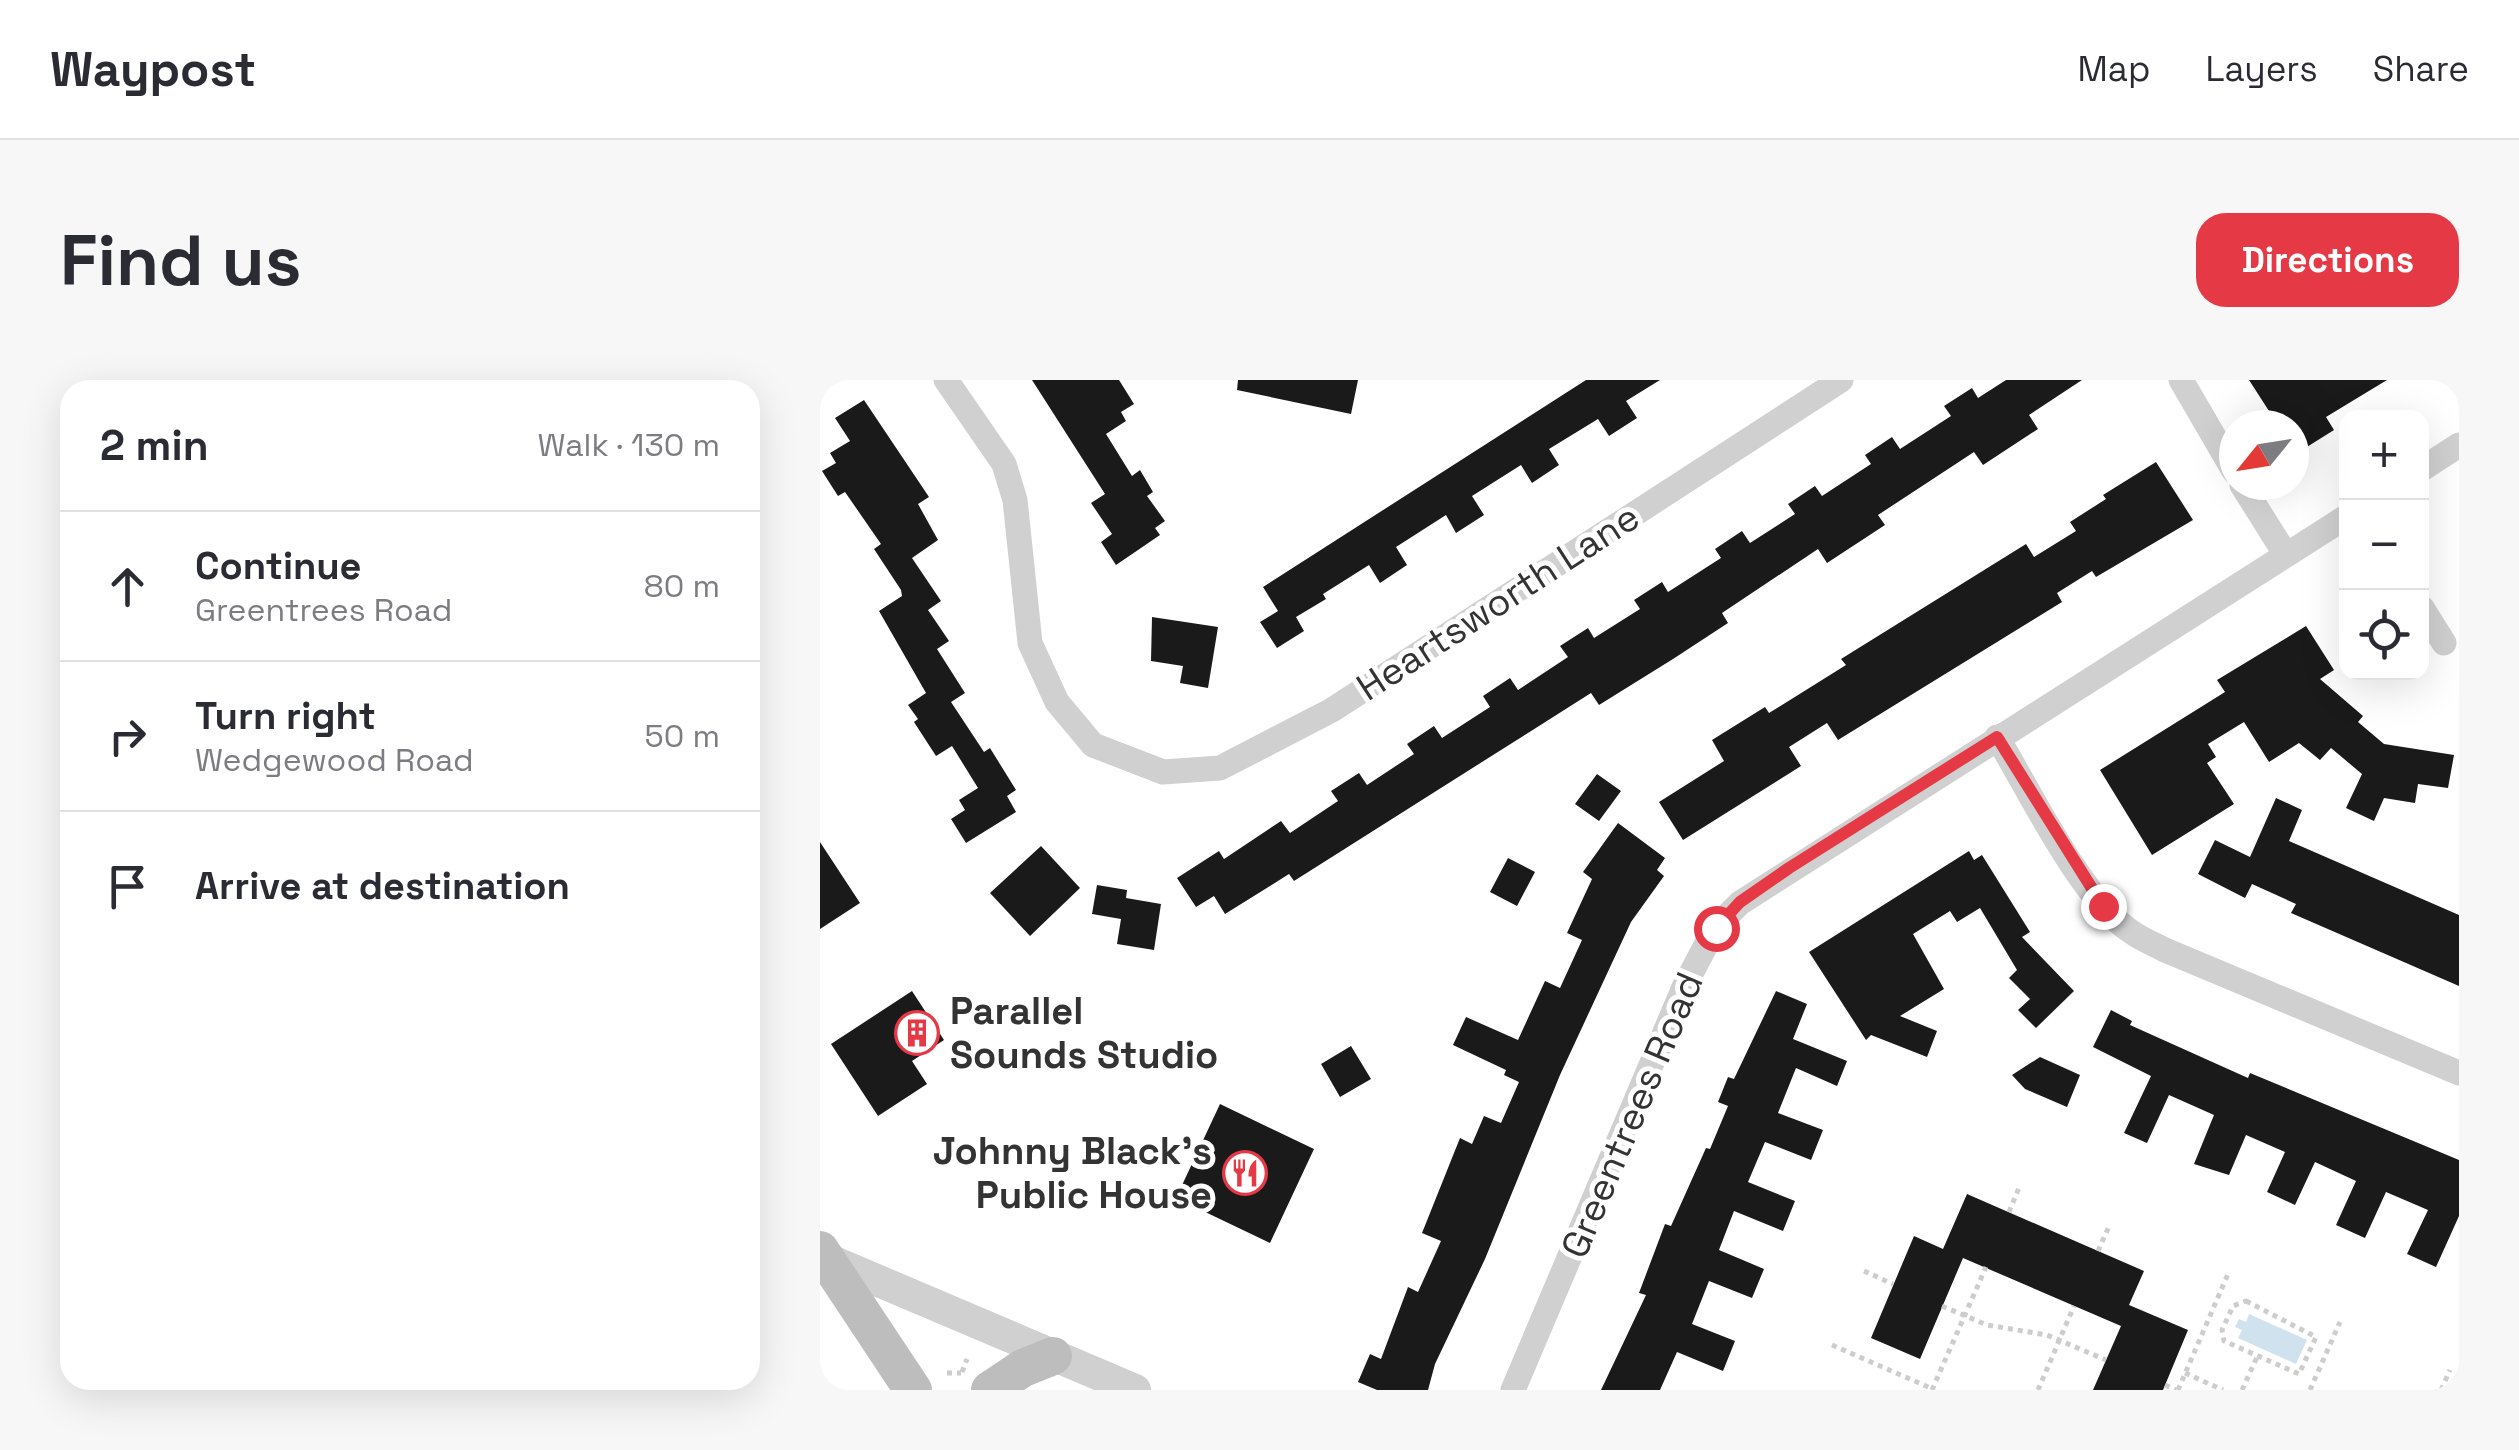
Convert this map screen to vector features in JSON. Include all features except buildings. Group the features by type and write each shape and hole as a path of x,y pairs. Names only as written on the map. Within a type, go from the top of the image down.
{"main road":[{"path":"822,1255 913,1390"},
{"path":"975,1381 1053,1356"}],"street":[{"name":"Heartsworth Lane","path":"946,380 1004,464 1015,500 1030,643 1057,702 1094,745 1164,772 1220,768 1264,748 1349,699 1841,380"},
{"path":"2181,380 2219,445"},
{"path":"2429,464 2459,445"},
{"path":"2251,500 2286,555"},
{"name":"Greentrees Road","path":"1514,1390 1685,986 1716,928 1740,902 2339,521"},
{"path":"2429,619 2444,643"},
{"path":"1997,737 2081,875 2103,906 2128,930 2165,950 2459,1074"},
{"path":"822,1255 1134,1390"}],"path":[{"path":"2009,1212 2020,1185"},
{"path":"2098,1250 2110,1224"},
{"path":"1832,1346 1934,1390 1986,1267"},
{"path":"1864,1271 1894,1284"},
{"path":"2165,1385 2177,1390 2228,1274"},
{"path":"2238,1301 2316,1336 2300,1374 2257,1357 2222,1338 2238,1301"},
{"path":"1942,1306 1987,1325 2059,1340 2106,1360"},
{"path":"2038,1390 2074,1306"},
{"path":"2310,1390 2340,1322"},
{"path":"2242,1390 2257,1357"},
{"path":"2441,1390 2450,1370"},
{"path":"947,1373 975,1381"},
{"path":"2185,1373 2223,1390"}],"water":[{"path":"2249,1314 2307,1340 2296,1364 2238,1338 2242,1330 2235,1327 2239,1319 2246,1322"}],"place":[{"name":"Parallel Sounds Studio","path":"917,1033"},
{"name":"Johnny Black's Public House","path":"1245,1173"}],"route":[{"path":"1716,928 1740,902 1789,868 1997,737 2103,906"}]}
